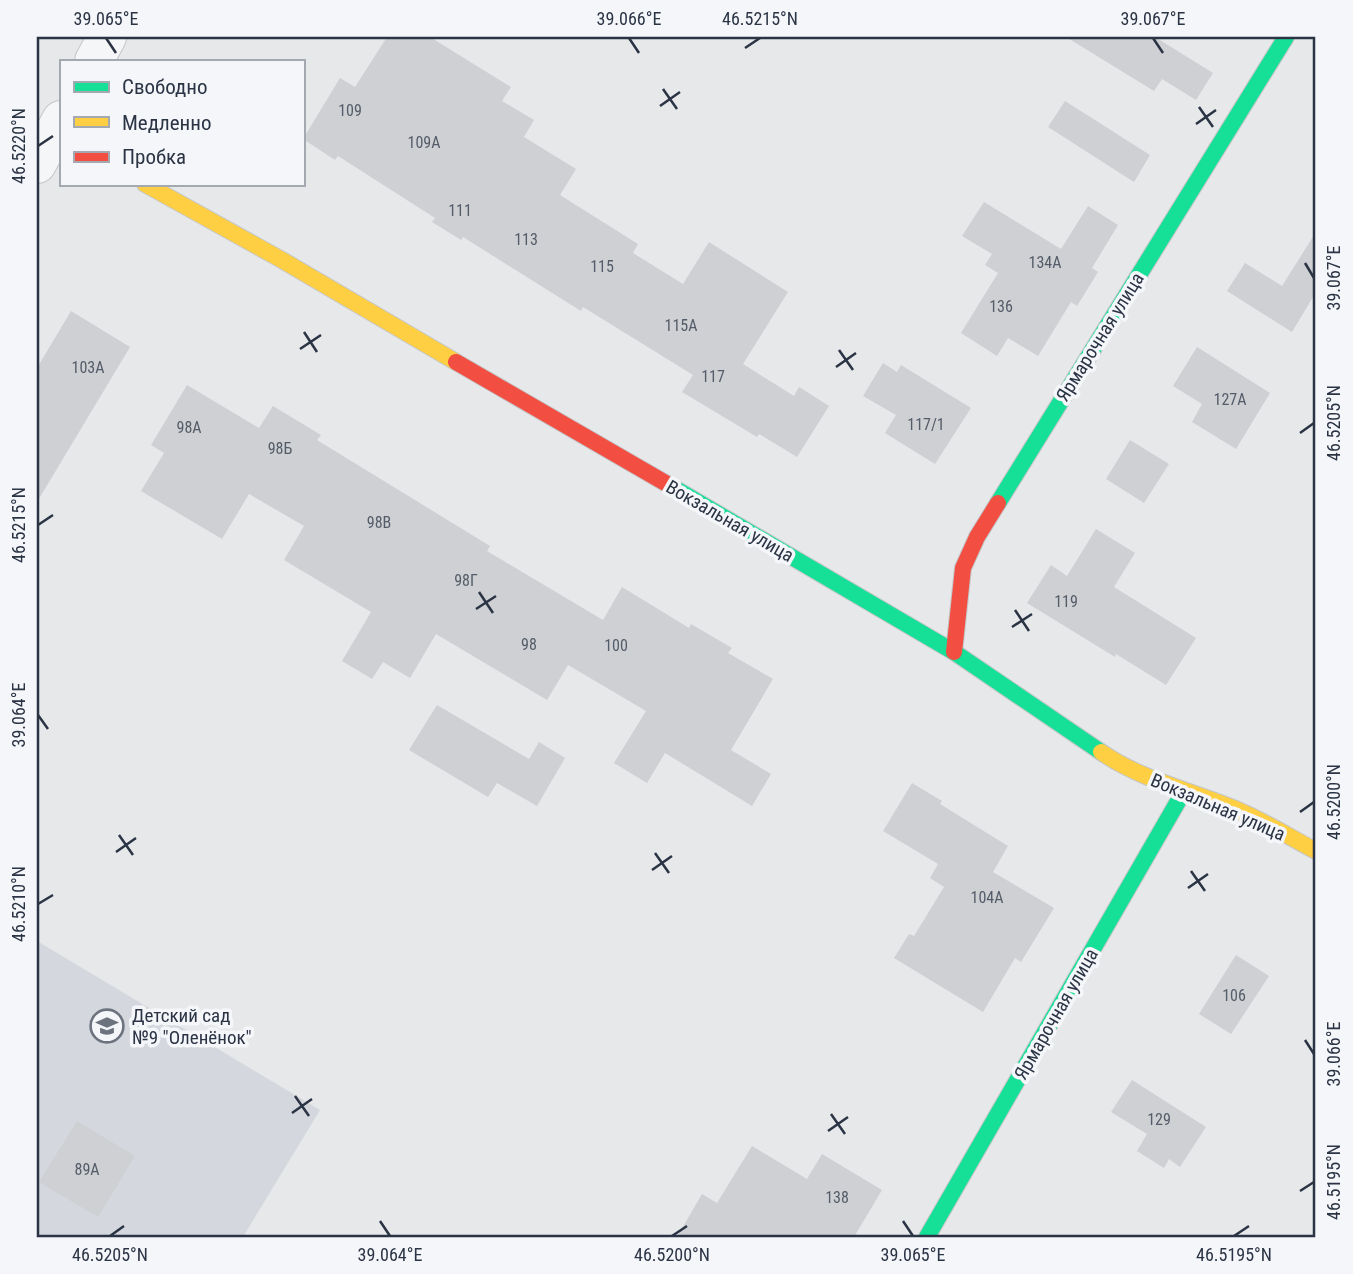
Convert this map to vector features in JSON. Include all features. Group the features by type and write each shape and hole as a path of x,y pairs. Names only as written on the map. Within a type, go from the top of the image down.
{"street":[{"path":"95,60 107,37"},
{"name":"Ярмарочная улица","path":"954,652 963,568 977,537 1286,37"},
{"name":"Вокзальная улица","path":"149,186 282,260 954,652 1114,761 1240,811 1316,851"},
{"name":"Ярмарочная улица","path":"927,1237 1184,791"}],"shaded area":[{"name":"Детский сад №9 \"Оленёнок\"","path":"37,941 320,1110 243,1237 37,1237"}],"building":[{"path":"387,37 430,37 511,87 502,101 534,120 524,137 576,169 560,195 638,244 633,253 683,284 709,242 788,292 743,364 794,396 799,387 829,406 797,457 759,434 757,437 682,392 693,375 583,307 581,311 463,237 461,240 432,222 435,218 338,156 335,160 304,140 340,78 355,87"},
{"path":"1066,37 1155,37 1213,73 1196,100 1162,79 1154,91"},
{"path":"1065,101 1150,155 1134,182 1048,127"},
{"path":"984,202 1061,249 1088,206 1118,225 1092,268 1098,272 1077,306 1071,302 1038,356 1008,338 997,356 961,333 998,273 985,265 992,254 962,236"},
{"path":"1316,232 1316,292 1292,332 1227,291 1245,263 1282,286"},
{"path":"71,311 130,347 37,502 37,368"},
{"path":"1197,347 1270,393 1236,449 1192,422 1202,404 1173,386"},
{"path":"883,363 897,372 901,365 971,408 935,464 885,433 896,415 863,396"},
{"path":"187,385 259,428 273,406 321,435 317,440 490,546 487,551 603,620 622,587 689,628 691,624 732,648 728,653 773,679 731,750 771,774 752,806 665,753 647,783 614,763 646,711 568,665 547,700 436,634 410,678 383,662 372,679 342,661 371,612 284,560 304,526 249,494 222,539 141,491 164,453 151,445"},
{"path":"1130,440 1169,464 1144,503 1106,479"},
{"path":"1096,529 1135,553 1114,587 1196,638 1166,685 1027,603 1051,565 1067,576"},
{"path":"437,705 529,759 539,742 565,758 537,806 497,783 488,797 409,750"},
{"path":"912,783 942,801 940,804 1008,846 993,872 1054,908 1021,962 1015,958 983,1012 894,958 909,934 914,936 944,887 930,878 938,864 883,831"},
{"path":"1236,955 1269,976 1231,1034 1199,1014"},
{"path":"1132,1080 1206,1127 1180,1167 1169,1159 1164,1168 1137,1151 1147,1134 1111,1112"},
{"path":"77,1121 135,1156 98,1217 39,1182"},
{"path":"752,1146 807,1179 822,1154 882,1190 854,1237 677,1237 702,1194 717,1203"}],"traffic: fast":[{"path":"998,503 1286,37"},
{"path":"674,488 954,652 1101,752"},
{"path":"927,1237 1184,791"}],"traffic: slow":[{"path":"149,186 456,362"},
{"path":"1101,752 1134,771 1250,815 1316,851"}],"traffic: jam":[{"path":"456,362 674,488"},
{"path":"954,652 963,568 977,537 998,503"}],"place":[{"name":"Детский сад №9 \"Оленёнок\"","path":"107,1026"}]}
